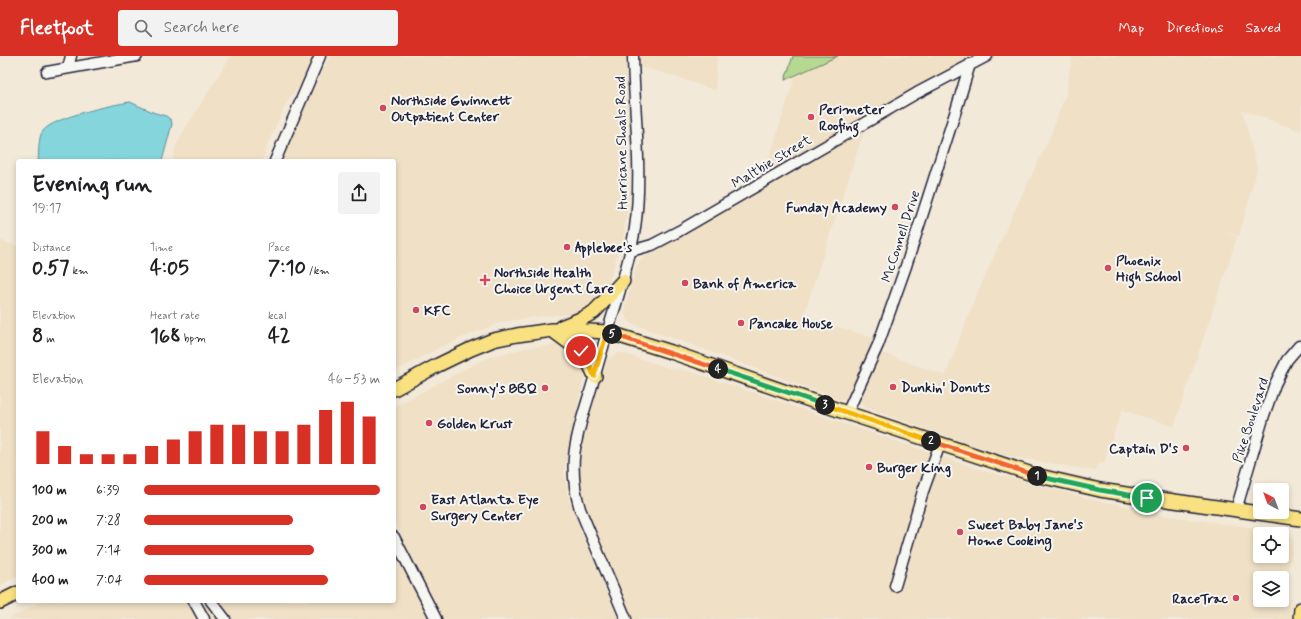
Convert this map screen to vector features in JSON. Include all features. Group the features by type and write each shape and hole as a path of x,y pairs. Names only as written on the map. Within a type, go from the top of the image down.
{"main road":[{"path":"552,330 594,312 623,281"},
{"path":"552,330 579,350 588,361 594,376"},
{"path":"396,388 438,365 482,344 517,334 552,330 607,332 671,352 847,414 1035,476 1139,496 1301,519"},
{"path":"0,602 16,594"},
{"path":"1300,619 1301,609"}],"street":[{"path":"68,68 71,56"},
{"path":"47,72 137,56"},
{"path":"276,159 320,56"},
{"name":"Hurricane Shoals Road","path":"626,619 585,522 576,495 573,463 575,441 631,251 637,207 638,180 633,56"},
{"name":"Maltbie Street","path":"631,251 652,245 679,231 828,144 970,64 987,56"},
{"name":"McConnell Drive","path":"847,414 878,344 906,266 958,107 970,64"},
{"name":"Pike Boulevard","path":"1236,510 1275,384 1287,360 1298,346 1301,346"},
{"path":"895,586 923,491 940,444"},
{"path":"396,541 436,619"},
{"path":"195,603 204,619"},
{"path":"213,603 225,619"}],"shaded area":[{"path":"231,56 316,56 301,84 290,97 284,108 268,143 263,159 173,159 175,149 185,129"},
{"path":"330,56 626,56 629,195 623,240 606,290 588,309 575,314 542,316 501,322 442,346 396,371 396,159 282,159 286,143"},
{"path":"639,56 717,56 715,90 661,72 639,67"},
{"path":"834,56 977,56 907,92 764,175 795,77"},
{"name":"Phoenix High School","path":"1072,56 1301,56 1301,131 1242,110 1257,169 1239,236 1213,228 1237,237 1174,426 1122,410 1103,464 1099,463 1095,471 999,454 866,408 862,405 860,399 878,353 885,354 945,376 975,299 1006,229 1049,139 1066,94"},
{"path":"865,128 803,316 876,339 851,394 848,397 841,400 633,324 626,318 624,312 637,265 644,257"},
{"path":"0,241 16,245 16,577 0,585"},
{"path":"557,345 565,346 575,351 584,365 584,376 564,473 572,509 618,619 440,619 405,552 402,537 396,526 396,406 490,357 527,348"},
{"path":"621,353 669,368 692,372 984,471 1094,500 1153,511 1159,515 1253,528 1253,563 1289,563 1289,536 1294,541 1289,571 1253,571 1253,607 1289,607 1289,604 1291,612 1290,619 631,619 584,503 577,463 579,448 589,411 607,361 615,354"},
{"path":"396,554 430,619 9,619 38,603 396,603"}],"green space":[{"path":"793,56 838,56 785,80"}],"water":[{"path":"130,102 166,116 171,120 172,124 163,159 38,159 41,133 49,126 70,116"}],"place":[{"name":"Northside Gwinnett Outpatient Center","path":"383,108"},
{"name":"Perimeter Roofing","path":"811,117"},
{"name":"Funday Academy","path":"895,207"},
{"name":"Applebee's","path":"567,247"},
{"name":"Phoenix High School","path":"1108,268"},
{"name":"Northside Health Choice Urgent Care","path":"485,280"},
{"name":"Bank of America","path":"685,283"},
{"name":"KFC","path":"416,310"},
{"name":"Pancake House","path":"741,323"},
{"name":"Dunkin' Donuts","path":"893,387"},
{"name":"Sonny's BBQ","path":"545,388"},
{"name":"Golden Krust","path":"429,423"},
{"name":"Captain D's","path":"1186,448"},
{"name":"Burger King","path":"869,467"},
{"name":"East Atlanta Eye Surgery Center","path":"423,507"},
{"name":"Sweet Baby Jane's Home Cooking","path":"960,532"},
{"name":"RaceTrac","path":"1236,598"}],"route":[{"path":"581,351 588,361 594,376 607,332 671,352 847,414 1035,476 1100,490 1147,498"}]}
